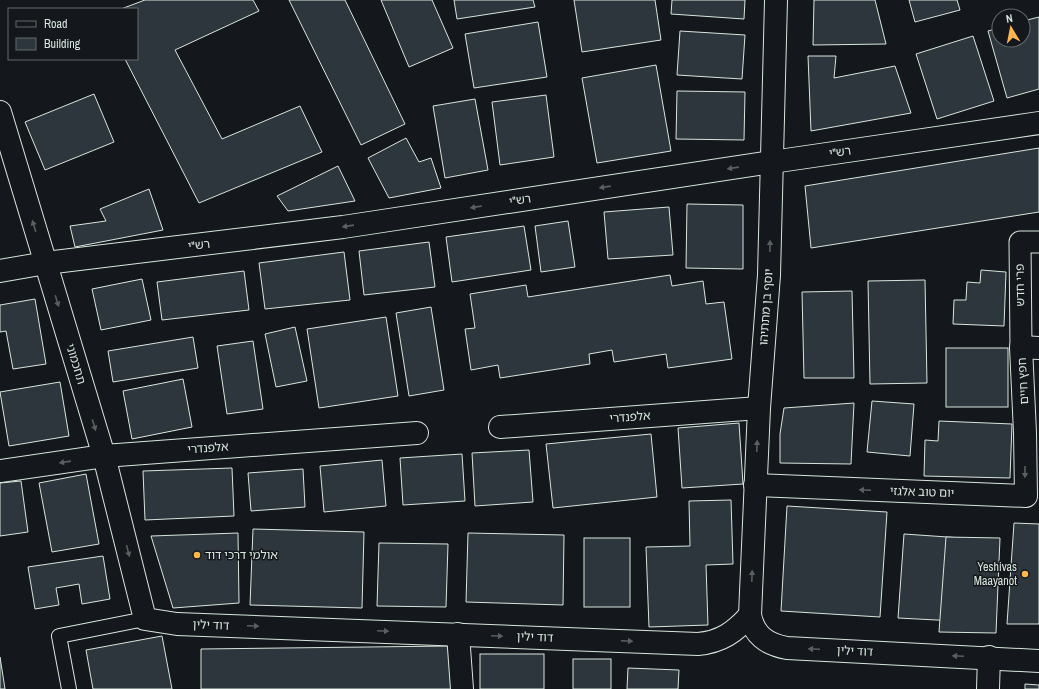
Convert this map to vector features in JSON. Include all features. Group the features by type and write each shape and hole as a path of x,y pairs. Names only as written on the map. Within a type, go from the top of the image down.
{"street":[{"name":"יוסף בן מתתיהו","path":"750,615 759,408 769,275 776,0"},
{"name":"תחכמוני","path":"0,112 104,456 145,619"},
{"name":"רש\"י","path":"0,271 46,263 343,227 1039,123"},
{"name":"פרי חדש","path":"1030,348 1020,242 1039,242"},
{"name":"חפץ חיים","path":"1025,433 1030,348"},
{"name":"אלפנדרי","path":"500,427 759,408"},
{"name":"אלפנדרי","path":"0,471 104,456 417,433"},
{"name":"יום טוב אלגזי","path":"755,485 1026,496 1025,433"},
{"name":"דוד ילין","path":"145,619 177,624 698,644 710,643 722,639 741,625 750,615"},
{"name":"דוד ילין","path":"750,615 752,625 758,634 766,642 781,647 1039,661"},
{"path":"458,634 462,689"},
{"path":"988,689 989,658"}],"lane":[{"name":"דוד ילין","path":"69,689 59,636 145,619"}],"building":[{"path":"145,0 253,0 259,11 175,50 222,139 300,106 322,152 199,203 126,60 138,60 138,8 124,8"},
{"path":"289,0 345,0 405,124 361,145"},
{"path":"381,0 432,0 453,48 409,67"},
{"path":"454,0 533,0 535,7 457,19"},
{"path":"574,0 655,0 661,40 582,52"},
{"path":"672,0 745,0 744,19 671,14"},
{"path":"814,0 875,0 886,44 813,45"},
{"path":"909,0 957,0 960,10 915,22"},
{"path":"1039,17 1039,89 1007,98 993,48 1031,48 1031,19"},
{"path":"538,22 547,77 474,88 465,34"},
{"path":"991,30 991,42 988,31"},
{"path":"680,31 745,35 742,79 677,75"},
{"path":"973,36 994,101 937,119 916,54"},
{"path":"808,56 836,56 834,78 895,66 911,113 811,131"},
{"path":"656,65 671,151 597,163 582,78"},
{"path":"677,91 745,92 744,140 676,139"},
{"path":"94,94 114,142 45,170 25,122"},
{"path":"546,95 554,157 500,165 492,102"},
{"path":"475,99 488,170 445,178 433,106"},
{"path":"406,138 419,162 431,158 441,188 389,198 368,158"},
{"path":"1039,148 1039,212 811,248 805,186"},
{"path":"338,166 355,201 288,211 277,196"},
{"path":"149,189 163,230 75,247 70,226 106,221 100,209"},
{"path":"687,204 743,205 743,269 686,268"},
{"path":"669,207 673,255 608,259 604,212"},
{"path":"568,221 575,267 541,272 535,226"},
{"path":"524,226 531,270 452,282 446,237"},
{"path":"429,242 435,287 364,295 359,251"},
{"path":"344,252 350,300 265,309 259,263"},
{"path":"981,270 1006,272 1004,326 953,324 954,300 966,300 967,282 980,283"},
{"path":"244,271 249,310 162,320 157,282"},
{"path":"670,275 672,286 703,281 706,304 724,302 732,359 668,368 666,354 614,362 612,350 589,354 590,364 500,378 498,365 471,370 465,329 475,328 470,294 526,285 528,297"},
{"path":"142,279 151,320 101,330 92,289"},
{"path":"925,280 927,383 870,384 868,281"},
{"path":"852,291 854,378 804,378 802,292"},
{"path":"35,299 46,364 13,369 6,331 0,332 0,305"},
{"path":"431,307 444,390 409,396 396,313"},
{"path":"386,317 398,396 319,408 307,329"},
{"path":"295,327 307,381 276,387 265,334"},
{"path":"193,337 198,368 113,382 108,351"},
{"path":"253,341 263,409 227,414 217,346"},
{"path":"946,348 1008,348 1008,407 946,407"},
{"path":"183,379 192,427 132,439 123,391"},
{"path":"60,382 69,436 9,446 0,392"},
{"path":"872,401 914,404 910,456 867,452"},
{"path":"854,403 851,464 780,463 780,434 784,408"},
{"path":"939,421 1012,424 1010,478 924,476 925,440 938,441"},
{"path":"739,423 743,484 682,488 678,428"},
{"path":"651,434 657,497 553,508 546,444"},
{"path":"529,450 533,502 475,506 472,453"},
{"path":"462,454 465,501 403,505 400,458"},
{"path":"382,460 386,506 324,512 320,466"},
{"path":"232,468 234,516 145,520 143,471"},
{"path":"303,469 305,507 251,511 248,473"},
{"path":"86,474 99,544 52,552 39,483"},
{"path":"21,481 28,532 0,536 0,483"},
{"path":"731,500 733,564 706,565 708,625 649,627 646,547 690,546 689,501"},
{"path":"787,506 887,512 880,617 781,611"},
{"name":"Yeshivas Maayanot","path":"1014,523 1039,524 1039,624 1007,624"},
{"path":"253,529 364,532 362,608 250,605"},
{"name":"אולמי דרכי דוד","path":"238,533 239,603 173,608 151,536"},
{"path":"468,533 564,535 563,605 466,602"},
{"path":"904,534 962,538 956,621 898,618"},
{"path":"946,537 1000,538 996,633 939,632"},
{"path":"584,538 630,538 630,607 584,607"},
{"path":"379,543 448,544 446,607 377,606"},
{"path":"103,556 110,599 82,604 79,584 56,588 59,605 35,609 28,567"},
{"path":"162,636 172,689 93,689 86,650"},
{"path":"450,646 451,689 201,689 201,649"},
{"path":"480,654 544,654 544,689 480,689"},
{"path":"0,657 5,689 0,689"},
{"path":"573,659 611,659 611,689 573,689"},
{"path":"628,668 679,670 678,689 627,689"},
{"path":"1025,684 1039,685 1039,689 1025,689"}],"place":[{"name":"אולמי דרכי דוד","path":"197,555"},
{"name":"Yeshivas Maayanot","path":"1025,574"}]}
